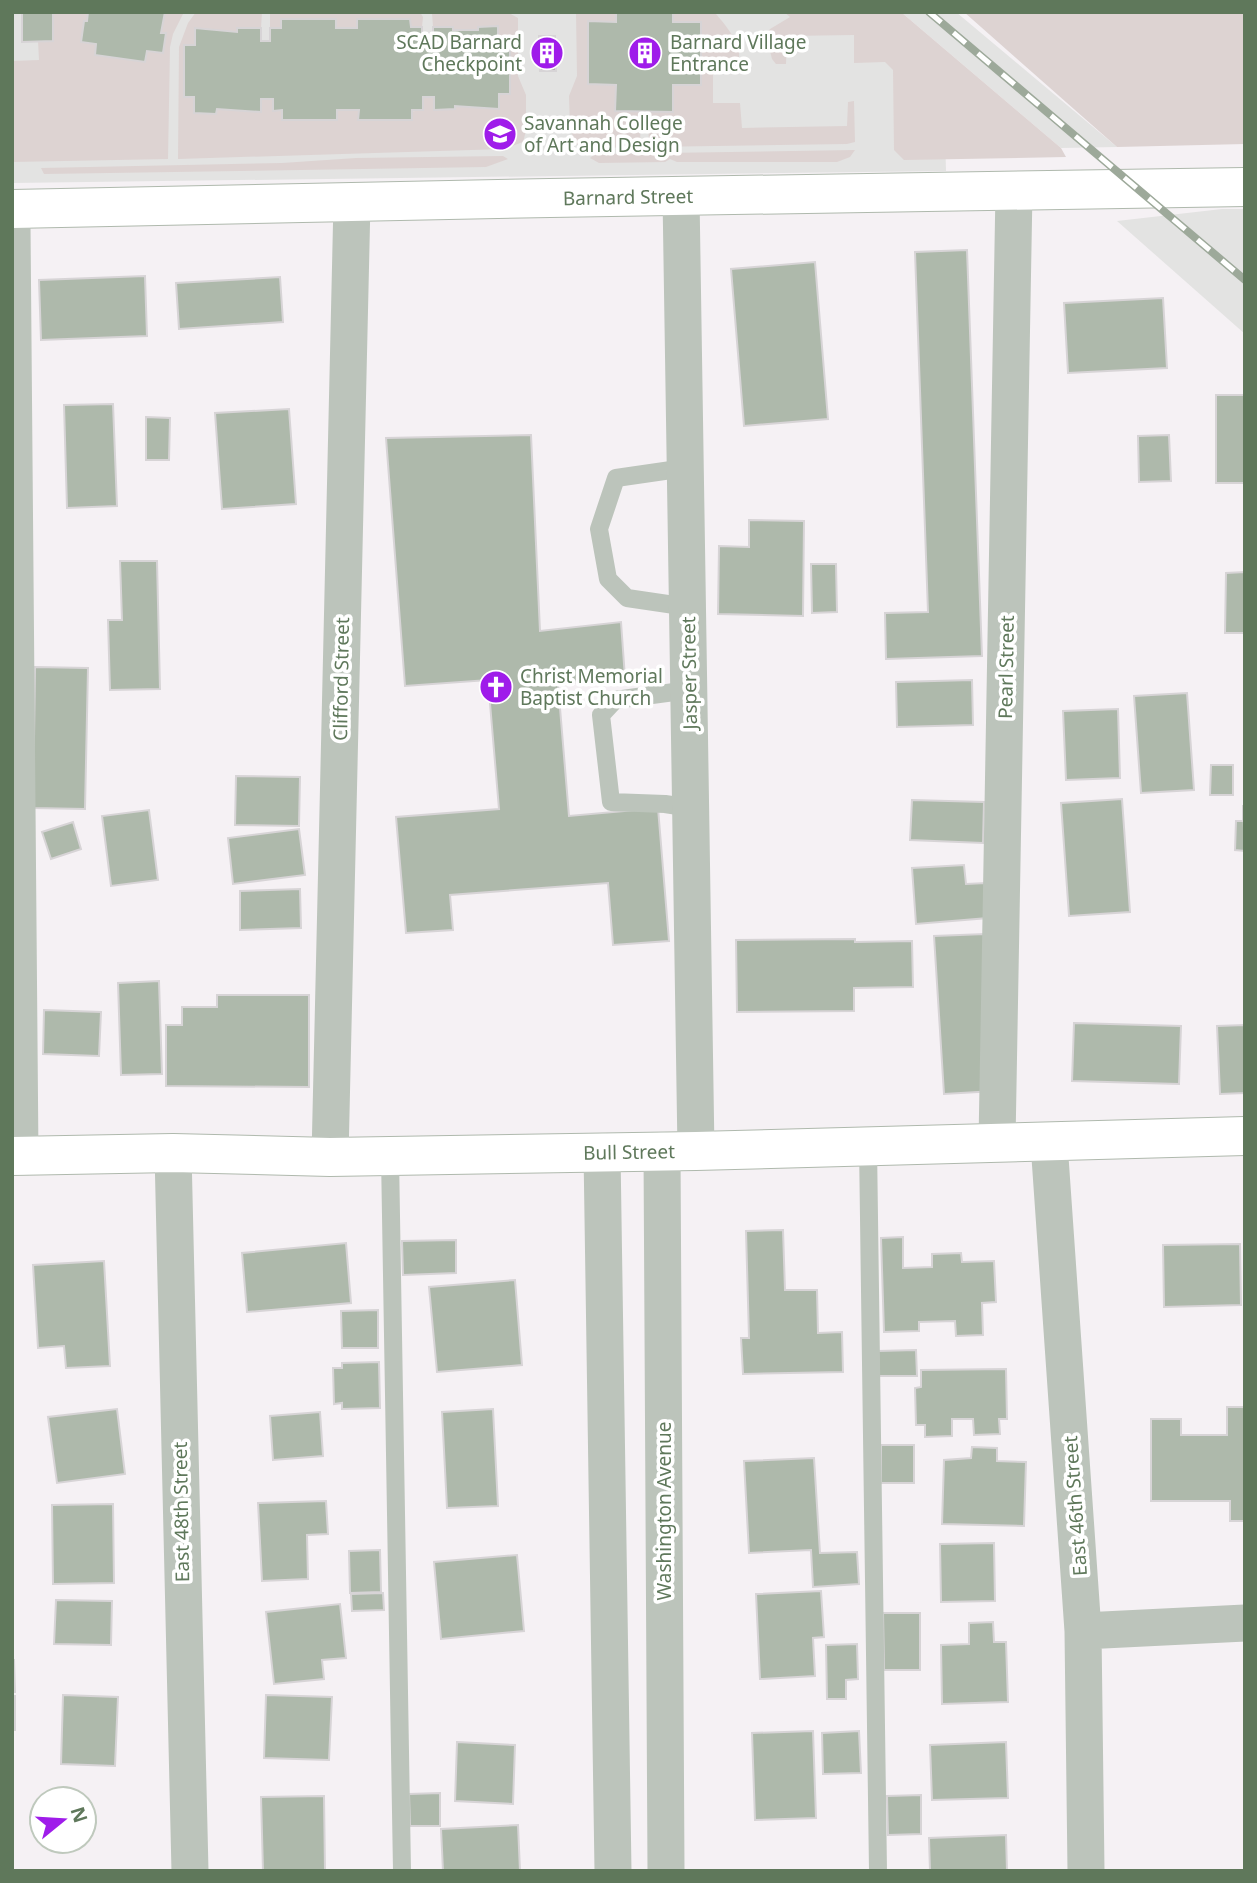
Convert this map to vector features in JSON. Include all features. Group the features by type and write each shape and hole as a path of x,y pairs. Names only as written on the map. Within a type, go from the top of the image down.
{"street":[{"name":"Barnard Street","path":"12,209 1245,187"},
{"name":"Pearl Street","path":"997,1142 1014,191"},
{"name":"Jasper Street","path":"679,1151 691,808 681,196"},
{"name":"Clifford Street","path":"330,1157 352,202"},
{"path":"12,224 16,1157"},
{"name":"Bull Street","path":"16,1157 173,1153 390,1156 1049,1143 1245,1136"},
{"name":"East 46th Street","path":"1049,1143 1083,1631 1086,1871"},
{"name":"Washington Avenue","path":"666,1871 679,1151"},
{"path":"602,1152 613,1871"},
{"name":"East 48th Street","path":"173,1153 190,1871"},
{"path":"1083,1631 1245,1623"}],"lane":[{"path":"685,468 616,478 600,529 608,579 626,598 688,607"},
{"path":"689,690 615,700 601,715 611,802 666,804 691,808"},
{"path":"868,1145 878,1871"},
{"path":"390,1156 402,1871"}],"shaded area":[{"name":"Savannah College of Art and Design","path":"12,12 845,12 944,97 946,171 12,183"},
{"path":"53,12 88,12 81,41 96,44 95,55 145,62 147,51 163,53 166,33 161,33 165,12 184,12 170,47 168,159 12,162 12,61 39,60 38,41"},
{"path":"196,12 262,12 261,28 237,28 237,32 195,28 195,45 185,97 194,97 216,114 217,109 260,112 261,99 273,99 273,110 282,110 283,120 337,120 337,110 359,110 358,119 423,110 423,97 434,97 434,110 455,109 455,106 499,109 498,27 453,30 453,27 433,27 432,13 507,12 518,18 518,76 526,95 526,131 523,142 504,149 178,159 179,47 188,23"},
{"path":"270,12 420,12 423,17 422,27 411,27 410,19 357,19 357,28 336,28 335,19 282,19 281,28 270,28"},
{"path":"576,12 616,12 616,22 588,22 588,84 616,85 616,111 641,111 640,147 597,148 575,144 570,127 569,96 577,76"},
{"path":"673,12 715,13 731,34 739,57 713,59 713,103 740,103 742,128 847,126 848,102 854,101 855,142 649,147 648,112 673,112 673,85 701,85 701,22 673,22"},
{"path":"784,12 901,12 1061,148 1066,157 904,160 894,150 893,70 885,62 854,63 854,35 787,36 786,64 776,64 772,59 766,35 770,29 790,17"},
{"path":"901,12 956,12 1117,147 1061,148"},
{"path":"964,12 1245,12 1245,144 1117,147"},
{"path":"855,150 850,157 837,162 677,162 670,159 665,162 599,163 590,158 595,154"},
{"path":"503,156 508,159 486,167 44,174 41,168 282,163 356,158"},
{"path":"1222,209 1245,209 1245,334 1117,221"}],"building":[{"path":"22,12 53,12 53,41 22,42"},
{"path":"88,12 165,12 161,33 166,33 163,53 147,51 145,62 95,55 96,44 81,42"},
{"name":"Barnard Village Entrance","path":"616,12 673,12 673,22 701,22 701,85 673,85 673,112 615,111 616,85 588,84 588,21 616,22"},
{"path":"281,19 336,19 336,28 357,28 357,19 410,19 411,27 422,27 422,41 433,40 433,27 478,30 478,27 498,26 498,42 510,42 510,94 499,94 499,109 455,106 455,109 434,110 434,97 423,97 423,110 412,110 412,120 358,120 359,110 337,110 337,120 282,120 282,110 273,111 273,99 261,99 261,112 217,109 216,114 194,113 194,97 184,97 184,45 195,45 195,28 237,32 237,28 261,28 261,41 270,41 270,28 281,28"},
{"name":"SCAD Barnard Checkpoint","path":"539,36 555,36 556,71 540,71"},
{"path":"967,250 982,656 886,659 885,613 928,612 915,252"},
{"path":"815,262 828,419 744,426 731,269"},
{"path":"145,276 147,336 41,340 39,280"},
{"path":"280,277 283,322 179,329 176,283"},
{"path":"1163,298 1167,368 1068,373 1064,303"},
{"path":"1216,395 1245,395 1245,483 1216,483"},
{"path":"113,404 117,506 67,508 64,405"},
{"path":"289,409 296,504 222,509 215,413"},
{"path":"146,417 170,418 169,460 146,460"},
{"path":"531,435 540,631 621,622 625,678 558,684 569,816 658,808 669,941 613,945 608,883 450,895 453,930 406,933 396,817 499,809 488,680 405,686 386,438"},
{"path":"1169,435 1171,481 1139,482 1138,436"},
{"path":"749,520 804,521 803,616 718,614 719,546 749,547"},
{"path":"120,561 157,561 160,689 110,690 108,620 122,620"},
{"path":"811,564 836,564 837,612 812,613"},
{"path":"1245,572 1245,633 1225,633 1226,573"},
{"path":"35,667 88,668 85,809 33,808"},
{"path":"972,680 973,725 897,727 896,682"},
{"path":"1187,693 1194,790 1141,793 1134,696"},
{"path":"1118,709 1120,778 1066,780 1063,711"},
{"path":"1211,765 1233,765 1233,795 1210,795"},
{"path":"236,776 300,777 299,826 235,825"},
{"path":"1122,799 1130,912 1069,916 1061,803"},
{"path":"912,800 984,802 983,843 910,840"},
{"path":"1243,805 1245,851 1235,850 1236,821 1243,821"},
{"path":"149,810 158,880 111,886 102,816"},
{"path":"73,822 81,849 51,859 42,832"},
{"path":"299,829 305,875 233,884 228,838"},
{"path":"964,865 966,884 986,883 988,918 916,924 912,868"},
{"path":"300,889 301,928 240,930 240,891"},
{"path":"985,934 995,1091 944,1094 934,936"},
{"path":"855,939 855,942 912,941 913,987 854,988 854,1011 737,1012 736,940"},
{"path":"159,981 162,1074 121,1075 118,983"},
{"path":"217,995 309,995 309,1087 166,1086 166,1025 182,1025 182,1007 217,1007"},
{"path":"44,1010 101,1012 99,1056 43,1054"},
{"path":"1074,1023 1181,1026 1179,1084 1072,1081"},
{"path":"1245,1025 1245,1093 1220,1094 1217,1026"},
{"path":"783,1230 785,1290 817,1290 818,1333 842,1332 843,1372 743,1374 741,1338 749,1338 746,1231"},
{"path":"903,1237 903,1268 932,1267 932,1254 961,1253 962,1262 994,1261 996,1302 982,1303 983,1335 956,1336 955,1321 919,1322 919,1331 884,1332 881,1238"},
{"path":"456,1240 456,1273 403,1275 402,1241"},
{"path":"346,1243 351,1303 247,1312 242,1253"},
{"path":"1240,1244 1241,1305 1164,1307 1163,1245"},
{"path":"104,1261 110,1366 66,1368 64,1346 38,1348 33,1265"},
{"path":"515,1280 522,1365 437,1372 429,1287"},
{"path":"378,1310 378,1348 342,1348 341,1311"},
{"path":"916,1350 917,1376 879,1376 878,1351"},
{"path":"379,1362 380,1408 342,1409 342,1403 334,1404 333,1368 342,1368 342,1363"},
{"path":"1006,1369 1007,1419 999,1419 1000,1434 974,1435 973,1419 952,1419 952,1436 925,1437 925,1425 916,1425 915,1388 921,1387 921,1370"},
{"path":"1227,1407 1245,1407 1245,1521 1230,1521 1230,1501 1151,1501 1151,1419 1181,1419 1181,1435 1227,1435"},
{"path":"117,1409 125,1474 57,1483 48,1417"},
{"path":"493,1409 498,1506 447,1508 442,1412"},
{"path":"320,1412 323,1456 273,1460 270,1416"},
{"path":"881,1445 914,1445 914,1483 881,1483"},
{"path":"972,1447 997,1448 997,1461 1026,1462 1024,1526 942,1524 944,1460 971,1458"},
{"path":"814,1458 820,1553 857,1552 859,1584 813,1587 811,1550 749,1553 744,1461"},
{"path":"326,1501 328,1534 307,1535 308,1579 262,1581 258,1503"},
{"path":"113,1504 114,1583 53,1584 52,1505"},
{"path":"994,1543 995,1601 941,1602 940,1544"},
{"path":"380,1550 381,1592 350,1593 349,1551"},
{"path":"517,1555 524,1631 441,1639 434,1562"},
{"path":"821,1591 824,1637 813,1638 815,1676 760,1679 756,1594"},
{"path":"383,1593 384,1610 352,1611 351,1594"},
{"path":"56,1600 112,1601 111,1645 54,1644"},
{"path":"340,1604 346,1658 322,1660 324,1679 274,1684 266,1612"},
{"path":"883,1613 920,1613 920,1670 884,1670"},
{"path":"993,1622 994,1642 1006,1642 1008,1702 942,1704 941,1645 969,1644 969,1623"},
{"path":"857,1644 858,1679 846,1680 846,1699 827,1699 826,1645"},
{"path":"14,1660 15,1692 12,1692"},
{"path":"63,1695 118,1697 115,1766 61,1764"},
{"path":"266,1695 332,1697 329,1760 264,1758"},
{"path":"12,1696 15,1696 15,1730 12,1730"},
{"path":"813,1731 816,1818 755,1820 752,1733"},
{"path":"859,1731 861,1773 823,1774 822,1733"},
{"path":"457,1742 515,1745 513,1804 455,1801"},
{"path":"1006,1742 1008,1798 932,1800 930,1745"},
{"path":"440,1793 440,1826 410,1826 409,1794"},
{"path":"921,1795 921,1834 888,1835 887,1796"},
{"path":"324,1796 325,1871 263,1871 261,1797"},
{"path":"518,1825 520,1871 443,1871 441,1829"},
{"path":"1006,1835 1007,1871 930,1871 929,1838"}],"railway":[{"path":"929,12 1245,280"}],"place":[{"name":"SCAD Barnard Checkpoint","path":"547,53"},
{"name":"Barnard Village Entrance","path":"645,53"},
{"name":"Savannah College of Art and Design","path":"500,134"},
{"name":"Christ Memorial Baptist Church","path":"496,687"}]}
